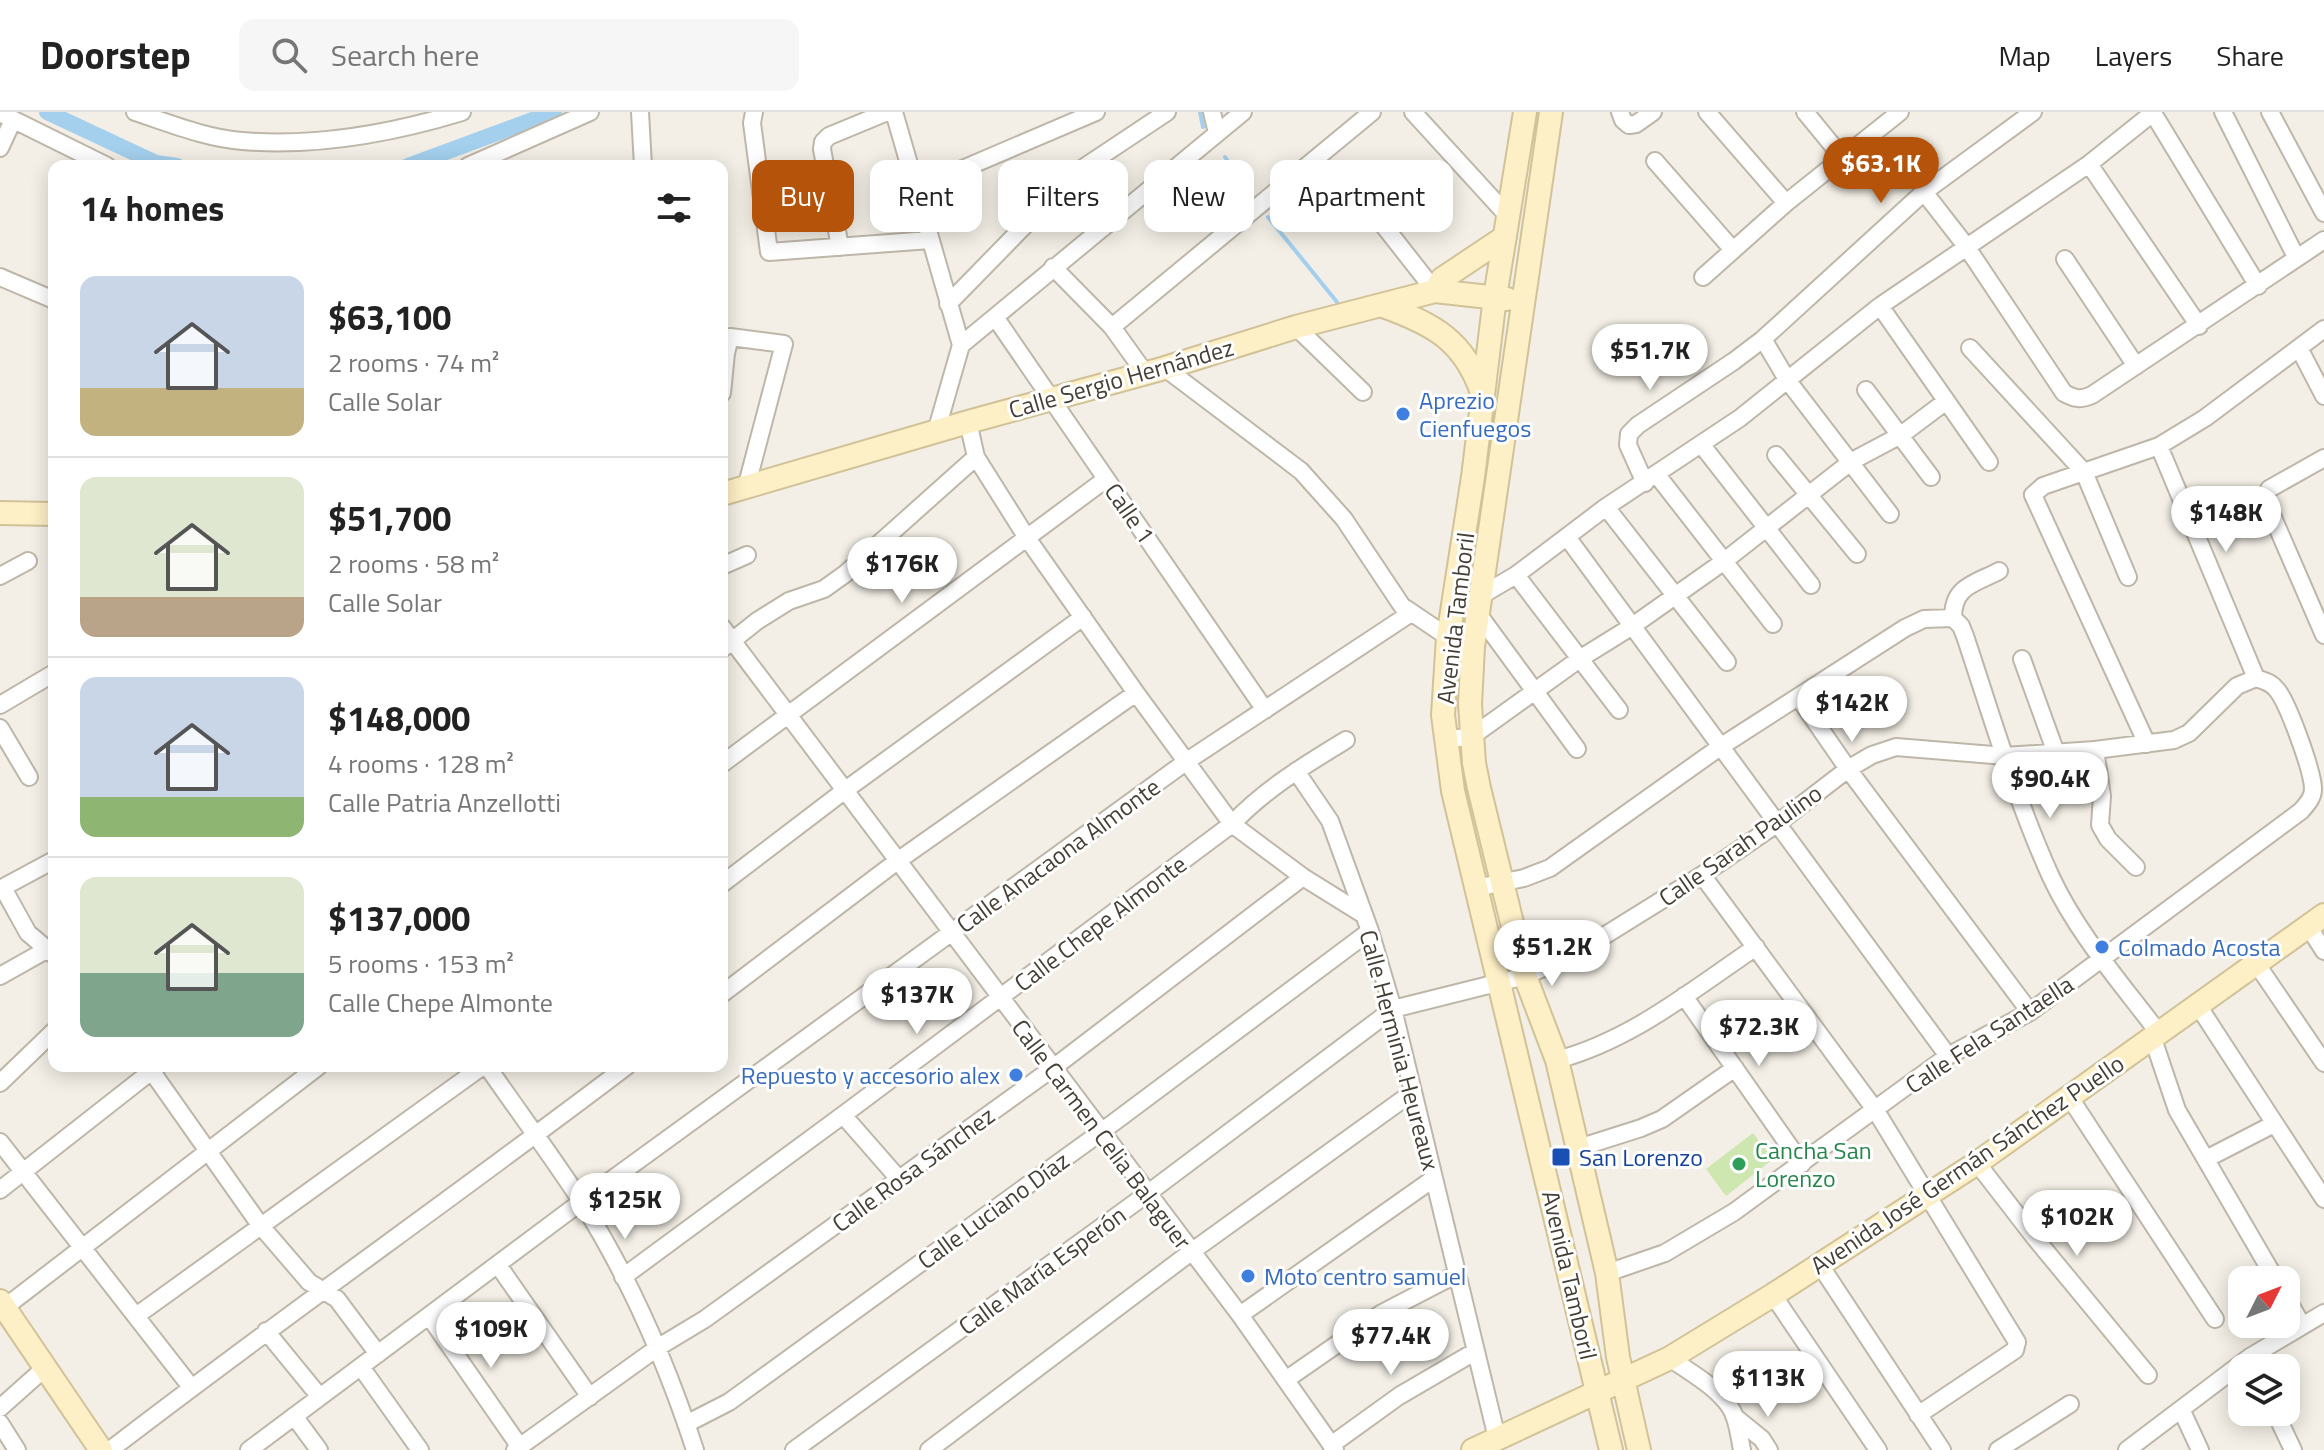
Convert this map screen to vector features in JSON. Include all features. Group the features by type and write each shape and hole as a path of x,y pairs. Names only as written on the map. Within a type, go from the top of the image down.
{"main road":[{"name":"Avenida Tamboril","path":"1525,112 1495,297 1448,637 1444,686 1445,739 1453,791 1611,1450"},
{"name":"Avenida Tamboril","path":"1551,112 1469,687 1471,737 1479,788 1525,976 1557,1060 1578,1148 1607,1273 1623,1378 1639,1450"},
{"path":"1435,291 1442,279 1506,227"},
{"name":"Calle Sergio Hernández","path":"728,492 1296,327 1435,291 1524,302"},
{"path":"1383,306 1418,319 1443,333 1475,372 1483,395"},
{"path":"0,513 48,514"},
{"name":"Avenida José Germán Sánchez Puello","path":"1597,1391 1670,1358 1928,1196 2070,1098 2316,920"},
{"path":"2,1307 101,1450"},
{"path":"1473,1450 1597,1391"}],"street":[{"path":"135,112 206,135 241,141 345,139 462,112"},
{"path":"482,160 590,112"},
{"path":"640,112 643,160"},
{"path":"754,112 752,123 769,252 930,240"},
{"path":"840,247 823,142 829,136 887,112"},
{"path":"894,112 909,160"},
{"path":"982,161 1096,112"},
{"path":"948,304 1077,172 1167,112"},
{"path":"1212,112 1217,133"},
{"path":"961,345 1243,112"},
{"path":"1112,327 1372,112"},
{"path":"1413,112 1506,227"},
{"path":"1620,112 1629,125 1636,124 1653,112"},
{"path":"1707,112 1786,203"},
{"path":"1805,112 1842,157"},
{"path":"1703,277 1786,203 1900,112"},
{"path":"1773,624 1651,479 1628,445 1629,434 1763,339 1924,192 2033,112"},
{"path":"2223,112 2296,257"},
{"path":"2270,112 2324,213"},
{"path":"1577,749 1481,605 1606,507 1651,479 1788,381 1880,306 2089,164 2154,113 2258,286"},
{"path":"0,148 6,117 95,160"},
{"path":"1655,161 1733,250"},
{"path":"2089,164 2199,326"},
{"path":"1924,192 1966,246 2064,393 2073,398 2082,399 2136,366 2258,286 2296,257 2323,245"},
{"path":"928,232 961,345 936,432"},
{"path":"1389,232 1435,291"},
{"path":"2065,259 2136,366"},
{"path":"1053,267 1155,370 1306,477 1344,519 1400,604 1448,637"},
{"path":"0,277 48,297"},
{"path":"1880,306 1989,462"},
{"name":"Calle 1","path":"995,317 1265,710"},
{"path":"1296,327 1363,392"},
{"path":"2147,744 2033,495 2043,486 2159,446 2205,418 2324,329"},
{"path":"728,345 730,337 734,335 784,344 746,488"},
{"path":"1763,339 1788,381 1890,514"},
{"path":"1970,348 2084,472 2128,577"},
{"path":"2299,348 2324,396"},
{"path":"1866,390 1931,477"},
{"path":"1445,739 1471,737 1723,562 1852,461 1901,435 1945,402"},
{"name":"Calle Herminia Heureaux","path":"968,422 976,457 1027,538 1232,824 1367,923 1393,1009 1497,1438"},
{"path":"1701,444 1811,585"},
{"path":"2159,446 2256,678"},
{"path":"1776,455 1857,554"},
{"path":"728,644 789,601 824,589 845,574 976,457"},
{"path":"2324,458 2269,489 2265,499 2324,635"},
{"path":"728,759 1106,479"},
{"path":"1606,507 1727,662"},
{"path":"1567,537 1948,1056"},
{"path":"728,563 747,555"},
{"path":"0,576 28,561"},
{"path":"1953,618 1955,596 1964,588 1999,571"},
{"path":"1516,575 1619,710"},
{"name":"Calle Anacaona Almonte","path":"249,1450 581,1202 1187,761 1411,613"},
{"path":"728,879 1083,617"},
{"path":"1476,888 1524,878 1550,868 1720,747 1905,628 1924,619 1953,618 1965,636 2005,756 2052,879 2101,958 2155,1034 2177,1110 2268,1266"},
{"name":"Calle Carmen Celia Balaguer","path":"728,646 788,714 896,862 1240,1315 1333,1448"},
{"path":"2022,659 2056,753"},
{"path":"0,705 48,677"},
{"name":"Calle Sarah Paulino","path":"1499,982 1525,976 1575,954 1702,875 1778,823 1848,769 1872,755 1896,747 2005,756 2095,750 2182,737 2237,686 2256,678"},
{"name":"Calle Fela Santaella","path":"1607,1273 1665,1253 1734,1212 1948,1056 2030,1012 2301,811 2313,794 2313,788 2291,718 2279,691 2270,682 2256,678"},
{"path":"728,989 896,862 1136,693"},
{"path":"1799,698 1848,769 2030,1012"},
{"path":"0,728 29,777"},
{"name":"Calle Chepe Almonte","path":"623,1277 1232,824 1259,797 1346,740"},
{"path":"2095,750 2102,796 2100,825 2108,839 2136,867"},
{"path":"1296,771 1330,821 1367,923"},
{"path":"48,863 2,889 28,933 48,950"},
{"path":"1702,875 1876,1111 2017,1342 2017,1347 1918,1415"},
{"name":"Calle Rosa Sánchez","path":"518,1448 657,1348 705,1319 1053,1068 1303,877"},
{"path":"2316,920 2324,951"},
{"name":"Calle Luciano Díaz","path":"686,1424 729,1402 1101,1132 1367,923"},
{"path":"1557,1060 1610,1042 1637,1028 1756,947"},
{"path":"0,976 48,953"},
{"path":"2256,963 2324,1063"},
{"name":"Calle María Esperón","path":"794,1450 1147,1194 1393,1009 1499,982"},
{"path":"1684,996 1802,1164"},
{"path":"2197,1004 2324,1199"},
{"path":"0,1083 48,1037"},
{"path":"1578,1148 1662,1119 1735,1068"},
{"path":"0,1190 148,1072"},
{"path":"156,1072 260,1225 309,1282 337,1299 378,1354"},
{"path":"2,1307 311,1072"},
{"path":"136,1316 477,1072"},
{"path":"489,1072 581,1202 623,1277 657,1348 695,1450"},
{"path":"110,1450 321,1289 619,1072"},
{"path":"929,1450 1191,1252 1413,1092"},
{"path":"2070,1098 2215,1319"},
{"path":"843,1115 899,1179"},
{"path":"2206,1159 2274,1124"},
{"path":"0,1142 191,1387"},
{"path":"1977,1163 2148,1375"},
{"path":"1240,1315 1433,1179"},
{"path":"498,1265 590,1397"},
{"path":"1820,1265 1942,1450"},
{"path":"1287,1379 1382,1313 1457,1274"},
{"path":"1773,1295 1878,1450"},
{"path":"2264,1354 2302,1325 2324,1313"},
{"path":"429,1316 518,1448"},
{"path":"2300,1322 2302,1325"},
{"path":"266,1331 320,1397"},
{"path":"1333,1448 1399,1396 1476,1351"},
{"path":"1670,1358 1721,1397 1735,1417 1762,1439 1769,1450"},
{"path":"0,1408 46,1367"},
{"path":"361,1367 420,1450"},
{"path":"2127,1450 2228,1379"},
{"path":"1998,1450 2070,1404"},
{"path":"2181,1409 2200,1450"},
{"path":"294,1416 319,1450"},
{"path":"1735,1417 1742,1450"},
{"path":"0,1423 17,1450"},
{"path":"2282,1426 2293,1450"}],"green space":[{"name":"Cancha San Lorenzo","path":"1753,1133 1773,1159 1726,1196 1706,1169"}],"waterway":[{"path":"47,112 150,160"},
{"path":"424,160 554,112"},
{"path":"1200,112 1203,127"},
{"path":"1268,217 1337,302"}],"place":[{"name":"Aprezio Cienfuegos","path":"1403,414"},
{"name":"Colmado Acosta","path":"2102,947"},
{"name":"Repuesto y accesorio alex","path":"1016,1075"},
{"name":"San Lorenzo","path":"1561,1157"},
{"name":"Cancha San Lorenzo","path":"1739,1164"},
{"name":"Moto centro samuel","path":"1248,1276"}]}
